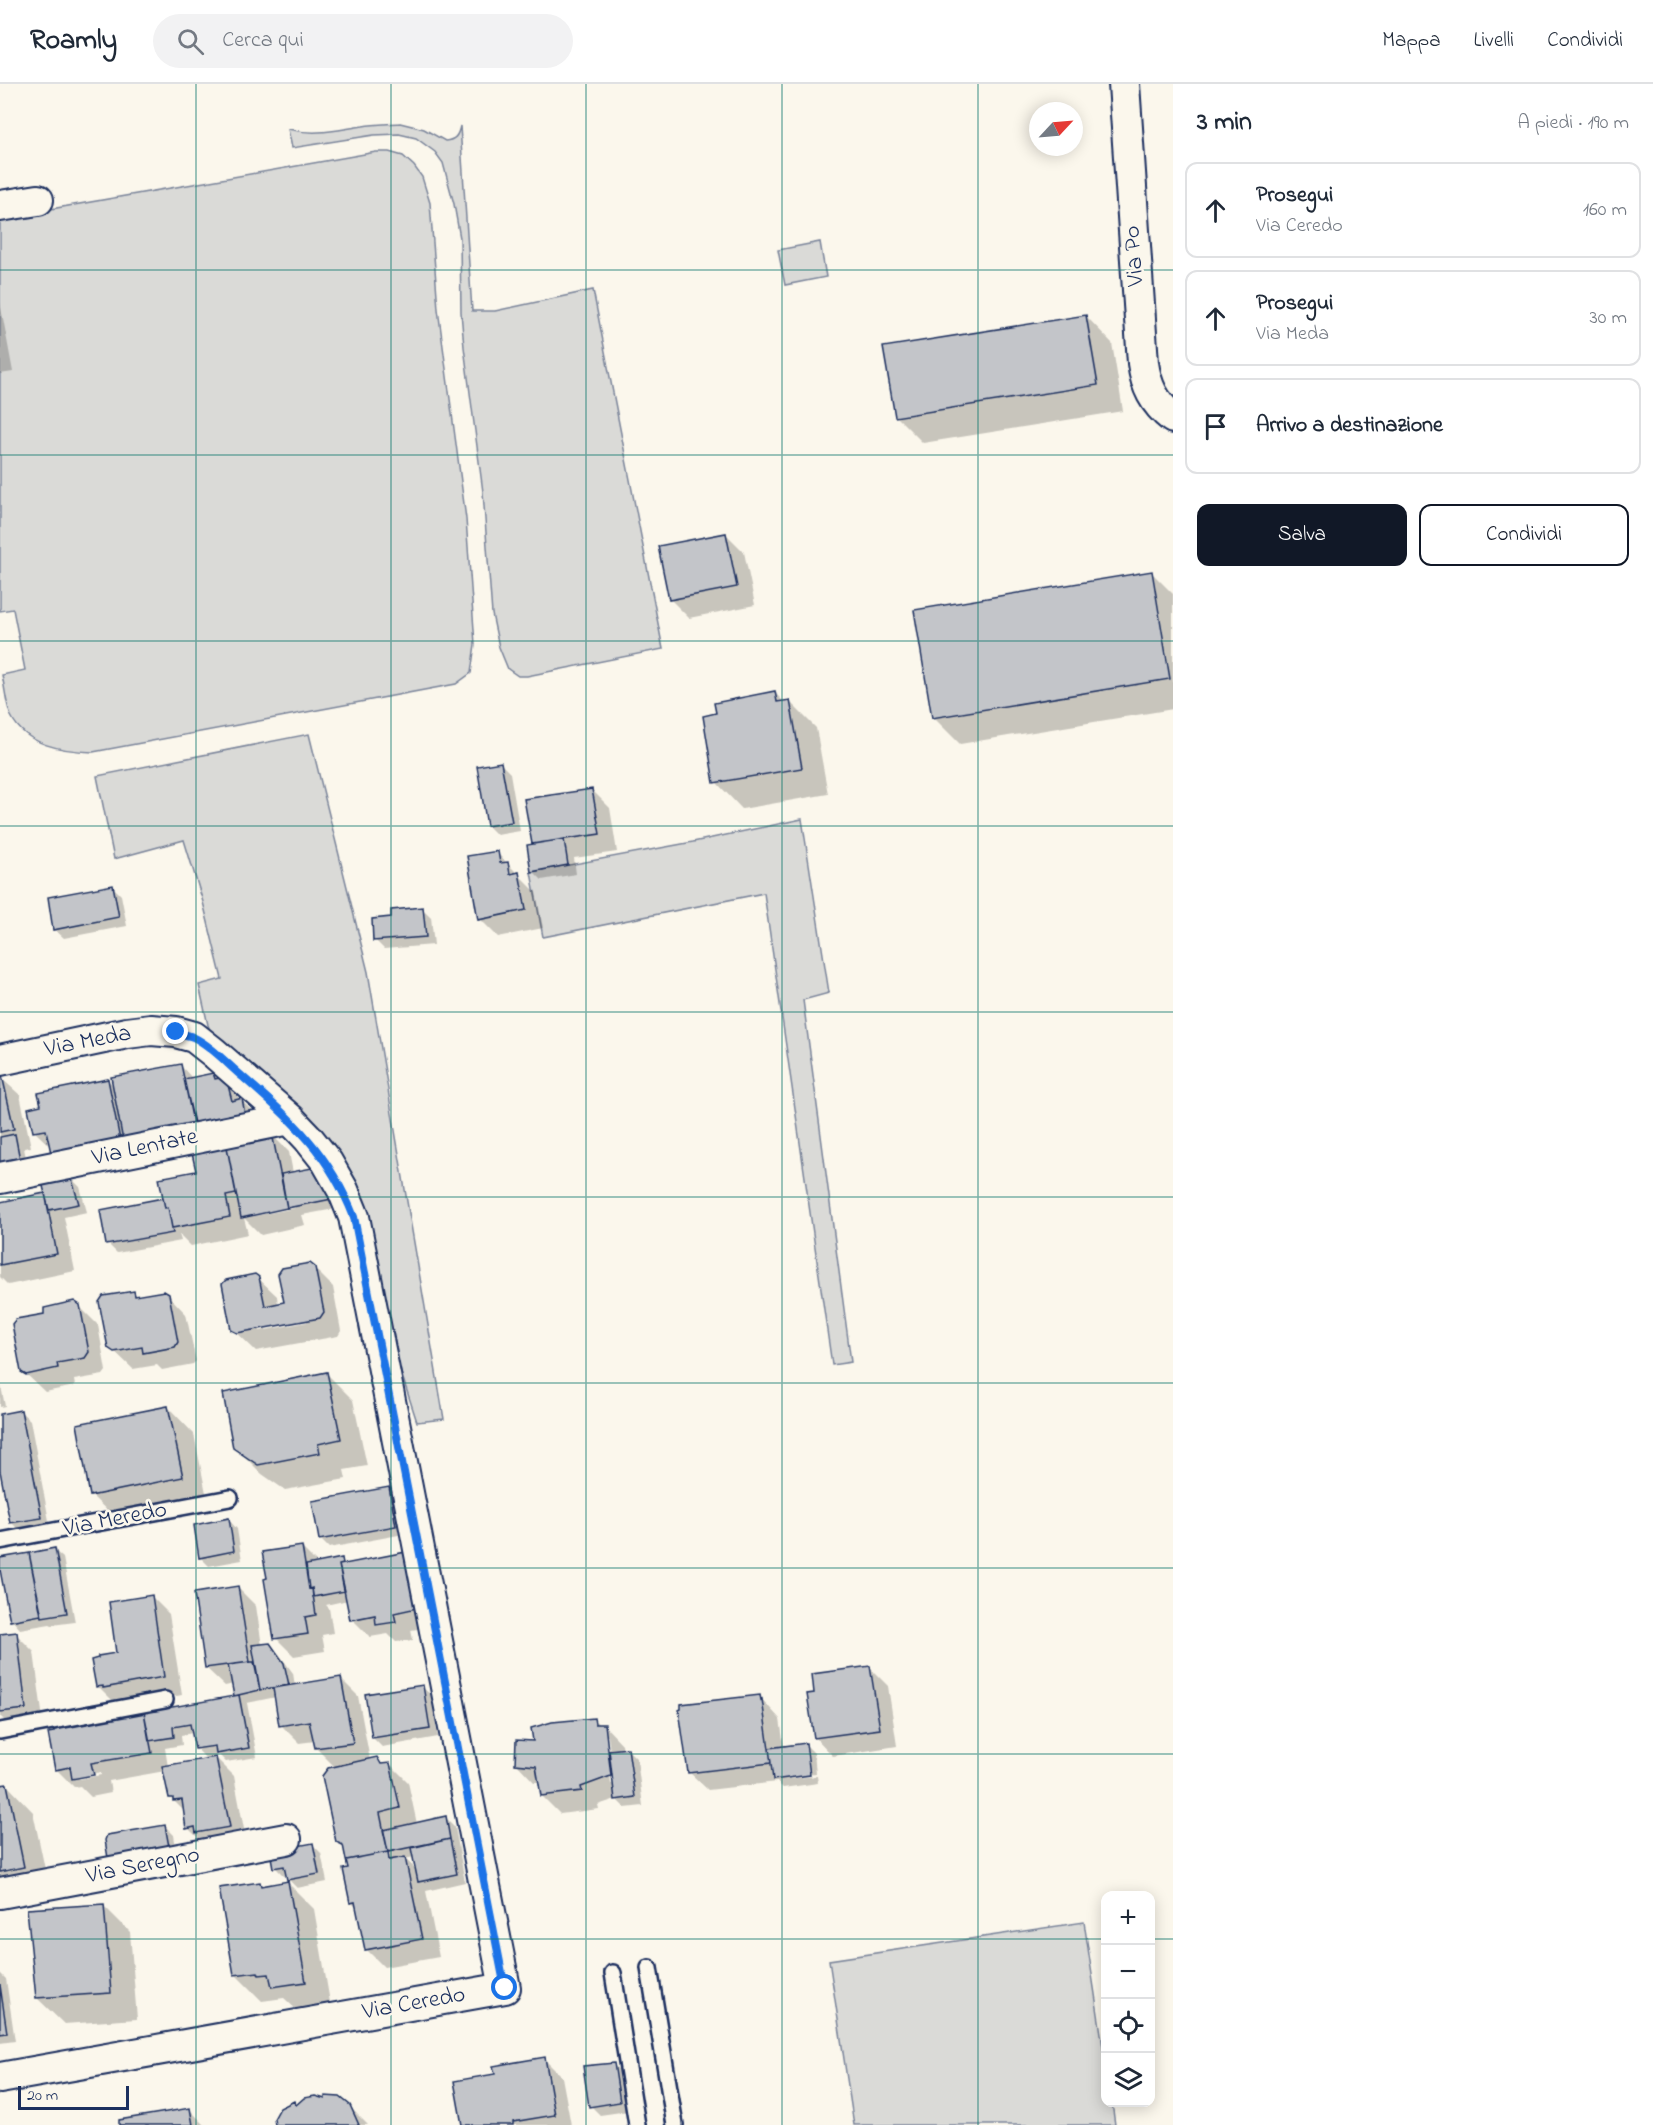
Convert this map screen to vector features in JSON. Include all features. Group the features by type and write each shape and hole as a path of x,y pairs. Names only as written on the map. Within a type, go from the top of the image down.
{"street":[{"name":"Via Po","path":"1124,84 1143,363 1152,395 1163,410 1173,418"},
{"path":"0,206 38,200"},
{"name":"Via Meda","path":"0,1060 151,1030 176,1032 194,1037 290,1119"},
{"name":"Via Lentate","path":"0,1178 290,1119"},
{"name":"Via Ceredo","path":"0,2078 505,1988 354,1217 343,1190 327,1162 290,1119"},
{"name":"Via Seregno","path":"0,1893 286,1839"}],"lane":[{"name":"Via Meredo","path":"0,1541 230,1498"},
{"path":"0,1731 165,1700"},
{"path":"649,1968 675,2125"},
{"path":"613,1973 637,2125"}],"shaded area":[{"path":"400,123 424,129 445,141 456,137 460,126 472,311 495,311 593,290 663,649 527,676 518,676 508,669 499,647 492,614 483,492 461,312 460,238 443,163 435,152 416,138 399,134 374,135 292,148 288,129 317,132"},
{"path":"376,152 389,152 403,156 414,166 422,177 430,203 438,309 466,519 475,644 471,673 456,684 93,752 58,748 36,740 26,734 11,716 2,675 25,670 13,609 0,611 0,218"},
{"path":"820,242 826,277 785,285 778,250"},
{"path":"309,734 368,972 444,1419 417,1422 397,1360 368,1219 213,1038 199,985 222,979 203,902 184,840 114,859 97,776"},
{"path":"802,819 829,993 803,1000 851,1362 832,1365 764,893 543,937 531,872"},
{"path":"1084,1922 1101,2034 1101,2107 1113,2107 1115,2125 854,2125 829,1960"}],"building":[{"path":"1086,315 1098,385 895,417 883,347"},
{"path":"726,533 737,587 669,600 658,546"},
{"path":"1152,571 1170,679 932,718 914,610"},
{"path":"775,691 777,702 790,700 802,768 714,783 703,716 716,713 714,703"},
{"path":"501,762 512,822 487,826 477,766"},
{"path":"592,789 600,834 532,844 524,799"},
{"path":"564,839 568,865 531,872 527,845"},
{"path":"498,851 500,863 508,862 510,874 519,872 526,910 478,920 467,856"},
{"path":"113,885 119,917 53,930 48,897"},
{"path":"423,907 426,937 373,941 372,919 391,917 391,910"},
{"path":"181,1064 194,1127 123,1141 111,1077"},
{"path":"213,1073 215,1079 220,1078 228,1085 232,1101 242,1098 246,1120 201,1129 200,1122 194,1123 184,1079"},
{"path":"2,1075 14,1129 0,1132 0,1076"},
{"path":"108,1079 120,1140 51,1153 46,1130 33,1132 28,1108 41,1105 38,1093"},
{"path":"272,1133 287,1208 241,1218 226,1142"},
{"path":"15,1134 21,1165 0,1169 0,1137"},
{"path":"226,1142 236,1194 226,1196 230,1217 172,1228 159,1178 196,1171 191,1149"},
{"path":"317,1167 337,1198 287,1208 281,1174"},
{"path":"71,1176 79,1204 49,1210 42,1182"},
{"path":"45,1193 57,1254 0,1265 0,1202"},
{"path":"163,1198 165,1208 168,1207 173,1233 106,1245 100,1210"},
{"path":"310,1263 315,1267 324,1312 320,1318 237,1333 231,1330 222,1284 226,1280 255,1274 259,1277 265,1306 284,1302 278,1274 282,1268"},
{"path":"134,1291 135,1296 164,1291 169,1294 178,1342 175,1347 143,1353 142,1347 114,1352 108,1348 99,1302 103,1296"},
{"path":"74,1301 80,1305 89,1352 85,1358 57,1363 58,1368 26,1375 21,1372 12,1324 16,1319 44,1314 44,1308"},
{"path":"327,1372 341,1439 318,1444 320,1453 258,1465 233,1448 223,1393"},
{"path":"168,1406 183,1477 90,1496 77,1424"},
{"path":"21,1410 42,1518 10,1523 0,1471 0,1414"},
{"path":"389,1487 396,1526 319,1540 312,1501"},
{"path":"229,1518 234,1551 199,1558 194,1525"},
{"path":"302,1546 316,1615 305,1617 308,1634 274,1639 262,1552"},
{"path":"55,1548 67,1613 42,1617 29,1553"},
{"path":"406,1552 417,1608 394,1613 396,1622 376,1625 375,1615 350,1620 339,1565"},
{"path":"29,1553 41,1615 10,1621 0,1570 0,1558"},
{"path":"342,1558 343,1564 339,1565 345,1591 313,1597 312,1588 309,1589 306,1565"},
{"path":"238,1586 250,1662 205,1668 194,1593"},
{"path":"152,1595 164,1677 103,1688 103,1686 96,1687 91,1660 98,1656 116,1653 109,1602"},
{"path":"17,1632 26,1709 0,1712 0,1634"},
{"path":"270,1643 284,1663 289,1685 260,1690 252,1645"},
{"path":"254,1662 260,1690 234,1696 228,1665"},
{"path":"870,1666 880,1729 814,1738 807,1694 814,1693 812,1674"},
{"path":"341,1677 353,1743 315,1748 309,1721 279,1726 273,1688"},
{"path":"423,1685 430,1729 372,1738 365,1694"},
{"path":"239,1695 249,1748 216,1754 215,1746 195,1749 190,1724 173,1727 174,1737 149,1741 144,1712"},
{"path":"760,1695 771,1763 688,1773 679,1710 681,1704"},
{"path":"144,1712 152,1753 91,1763 94,1775 72,1779 70,1767 55,1770 48,1733 54,1732 53,1730"},
{"path":"594,1718 595,1724 605,1724 611,1776 581,1787 582,1791 541,1796 536,1766 515,1764 516,1740 533,1741 531,1728 552,1722"},
{"path":"806,1743 810,1775 773,1780 769,1748"},
{"path":"628,1748 635,1797 615,1800 609,1750"},
{"path":"216,1757 230,1827 196,1833 195,1827 186,1829 182,1800 173,1801 173,1798 169,1798 162,1766"},
{"path":"377,1757 381,1764 390,1763 400,1808 380,1813 388,1852 346,1860 343,1845 336,1842 322,1776 328,1768"},
{"path":"7,1784 24,1867 0,1872 0,1785"},
{"path":"446,1816 450,1839 388,1852 383,1830"},
{"path":"165,1825 170,1852 109,1864 105,1840 107,1835"},
{"path":"450,1839 457,1874 418,1882 411,1848"},
{"path":"313,1843 319,1874 287,1880 284,1866 273,1868 270,1851"},
{"path":"388,1852 389,1860 405,1857 422,1939 365,1950 355,1902 350,1903 343,1869 348,1868 346,1860"},
{"path":"288,1881 306,1982 272,1987 269,1974 259,1975 258,1972 234,1975 219,1888 260,1882 261,1886"},
{"path":"104,1904 111,1993 36,1998 27,1909"},
{"path":"0,1985 7,2033 0,2034"},
{"path":"545,2057 555,2115 513,2122 513,2125 462,2125 454,2081 495,2074 493,2066"},
{"path":"614,2063 620,2102 589,2107 583,2066"},
{"path":"315,2096 325,2099 325,2096 340,2097 350,2105 359,2125 275,2125 274,2119 280,2108 294,2101 296,2105 304,2098"},
{"path":"190,2108 193,2125 119,2125 119,2120"}],"route":[{"path":"176,1032 194,1037 290,1119 327,1162 343,1190 354,1217 505,1988"}]}
